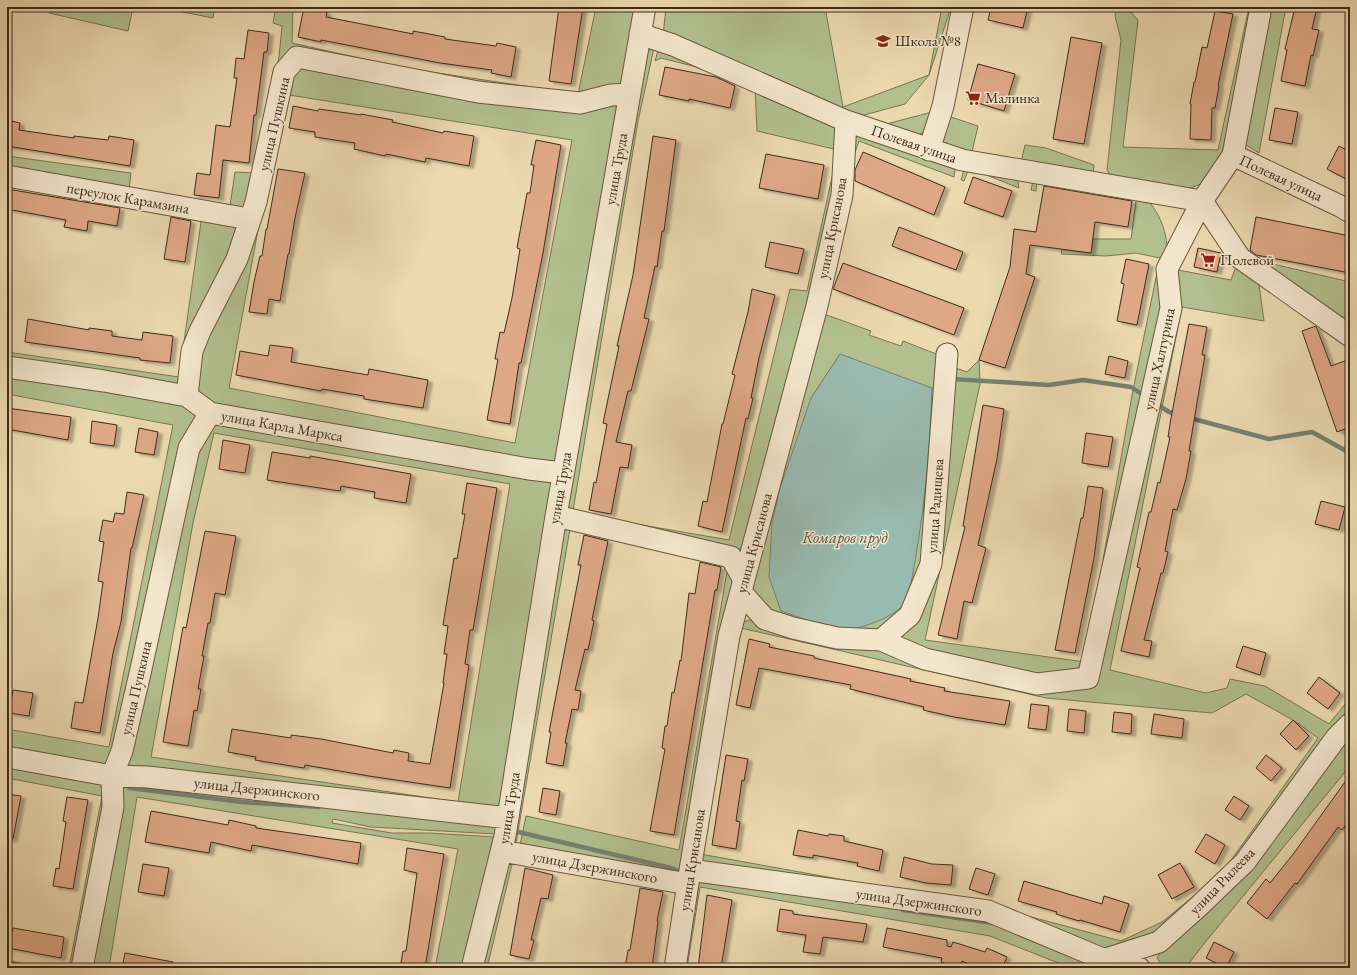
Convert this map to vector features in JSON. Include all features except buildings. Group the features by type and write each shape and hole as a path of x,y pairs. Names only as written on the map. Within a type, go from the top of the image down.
{"street":[{"name":"улица Труда","path":"472,968 502,851 508,818 563,473 645,7"},
{"path":"930,150 942,106 962,7"},
{"name":"улица Халтурина","path":"881,640 925,659 1037,684 1088,678 1171,308 1167,269 1202,201 1233,155 1261,7"},
{"name":"Полевая улица","path":"640,34 673,45 846,120 962,160 1202,201"},
{"name":"улица Пушкина","path":"187,396 192,351 200,331 237,259 249,219 256,202 284,72 298,57 478,92 580,103 611,95 629,94"},
{"name":"улица Крисанова","path":"675,968 732,624 817,306 833,237 842,195 846,120"},
{"name":"Полевая улица","path":"1233,155 1350,212"},
{"name":"переулок Карамзина","path":"7,176 249,219"},
{"path":"1202,201 1240,258 1350,336"},
{"name":"улица Радищева","path":"881,640 910,615 931,564 947,354"},
{"name":"улица Карла Маркса","path":"7,367 104,381 187,396 210,413 521,468 563,473"},
{"name":"улица Пушкина","path":"82,968 113,807 112,776 122,751 142,669 189,448 210,413"},
{"path":"556,516 731,557 753,548"},
{"path":"731,557 742,586 765,619"},
{"path":"732,624 748,618 765,619 794,628 838,638 881,640"},
{"name":"улица Рылеева","path":"1102,964 1159,942 1245,862 1336,738 1350,724"},
{"name":"улица Дзержинского","path":"7,757 112,776 148,777 508,818"},
{"name":"улица Дзержинского","path":"502,851 689,877 988,911 1102,964 1139,968"}],"green space":[{"path":"51,7 133,7 128,31 49,13"},
{"path":"158,7 215,7 213,18"},
{"path":"276,7 293,7 292,43 404,68 578,94 596,7 637,7 623,89 580,99 300,54 247,214 7,173 7,156 131,173 129,189 230,206 235,172 255,173 279,57 282,26 273,23"},
{"path":"666,7 825,7 843,107 929,75 905,104 853,118 663,36"},
{"path":"942,7 951,7 929,75"},
{"path":"1116,7 1126,7 1138,20 1123,147 1218,150 1249,7 1257,7 1229,154 1206,182 1188,189 1114,182 1107,170 1121,40 1115,16"},
{"path":"1266,7 1286,7 1259,153 1241,142"},
{"path":"659,47 706,62 728,71 841,123 842,140 840,173 834,207 816,292 798,364 749,544 731,553 577,518 578,514 729,540 790,289 807,291 838,150 757,131 755,88 736,77 661,58 655,61"},
{"path":"654,48 638,121 572,517 565,511 646,52"},
{"path":"300,61 621,101 555,465 213,409 192,393 195,354 284,85","holes":["289,95 572,140 515,443 229,388 269,170"]},
{"path":"932,112 928,130 910,139 875,127"},
{"path":"948,116 978,126 972,152 941,145"},
{"path":"851,130 955,169 954,177 859,141 846,179"},
{"path":"1025,145 1046,148 1094,165 1093,176 1021,162"},
{"path":"969,165 1006,173 1017,177 1019,188 969,168 964,181 961,180 965,166"},
{"path":"1034,176 1139,193 1145,198 1156,211 1166,236 1167,253 1164,273 1168,308 1086,675 1037,680 928,655 888,639 913,617 934,565 950,366 967,372 979,360 980,384 925,640 1085,662 1133,390 1160,258 1136,253 1106,256 1061,254 1062,249 1091,253 1093,239 1131,239 1137,194 1037,179 1036,191 1031,190"},
{"path":"202,215 240,220 185,392 7,365 7,352 179,377"},
{"path":"1247,258 1350,282 1350,332"},
{"path":"1237,264 1258,278 1264,321 1182,307 1110,670 1206,693 1227,688 1230,679 1265,686 1329,724 1350,698 1350,717 1243,859 1156,935 1095,952 989,909 693,866 735,626 749,620 764,621 880,643 924,662 1090,680 1173,269 1231,280","holes":["741,628 1046,698 1212,713 1246,694 1293,720 1318,738 1222,873 1162,922 1121,941 994,907 700,854"]},
{"name":"Комаров пруд","path":"824,314 871,331 869,335 901,346 903,341 944,357 927,563 907,613 878,637 766,614 747,592","holes":["840,354 931,426 923,514 811,398"]},
{"path":"7,370 185,401 200,412 111,769 7,752 7,729 109,747 173,425 7,394"},
{"path":"214,419 555,479 503,811 122,773 192,449","holes":["214,433 510,484 458,802 151,757 193,523"]},
{"path":"571,523 515,849 509,845 561,525"},
{"path":"729,560 741,581 685,879 519,850 526,816 679,850"},
{"path":"1350,734 1350,766 1203,945 1187,966 1191,968 1164,968 1157,958 1163,947"},
{"path":"7,760 106,779 79,968 69,968 102,796 7,778"},
{"path":"117,782 496,820 496,834 371,827 333,819 332,823 392,833 429,833 495,837 467,968 435,968 458,849 137,797 109,968 84,968"},
{"path":"514,856 487,968 478,968 507,857"},
{"path":"692,874 987,913 1097,968 1071,968 990,936 700,887 687,968 678,968"},
{"path":"7,960 42,968 7,968"}],"water":[{"name":"Комаров пруд","path":"840,354 932,388 924,497 919,540 908,596 903,605 891,615 864,626 846,629 825,626 781,611 769,577 772,523 780,488 811,398"}],"waterway":[{"path":"951,379 1049,385 1083,380 1131,387 1146,397"},
{"path":"1155,403 1169,412 1177,414"},
{"path":"1190,418 1269,439 1312,432 1350,453"},
{"path":"129,788 242,802 319,807"},
{"path":"510,830 671,868 684,873"},
{"path":"903,910 993,923"}],"place":[{"name":"Школа №8","path":"883,41"},
{"name":"Малинка","path":"973,98"},
{"name":"Полевой","path":"1208,260"}]}
